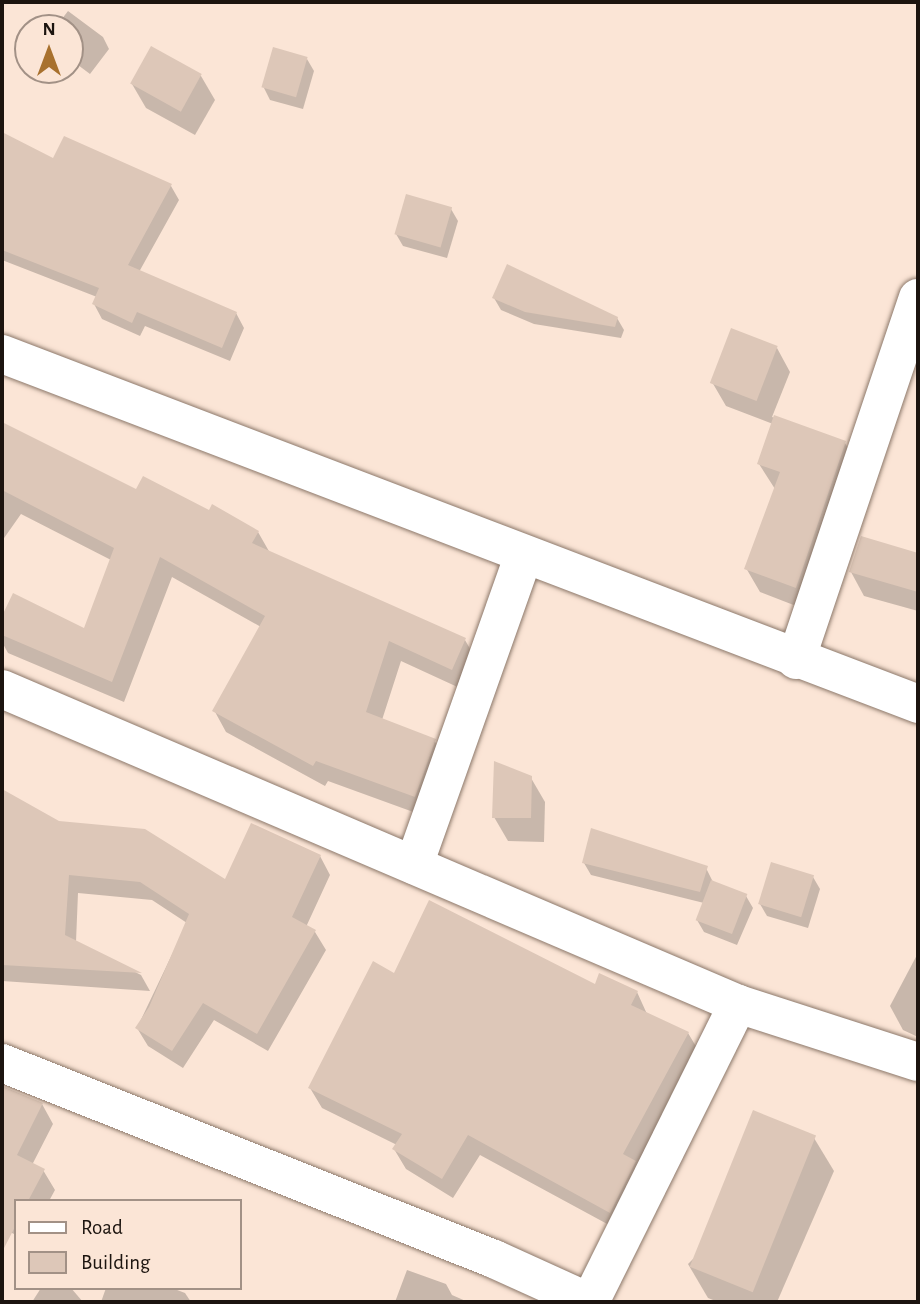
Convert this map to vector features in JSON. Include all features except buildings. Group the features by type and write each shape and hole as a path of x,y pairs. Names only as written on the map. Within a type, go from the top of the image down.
{"street":[{"path":"796,660 911,340 918,298"},
{"path":"2,354 796,660 918,704"},
{"path":"414,865 524,555"},
{"path":"2,689 738,1004 918,1062"},
{"path":"2,1063 494,1259 590,1302 738,1004"}]}
